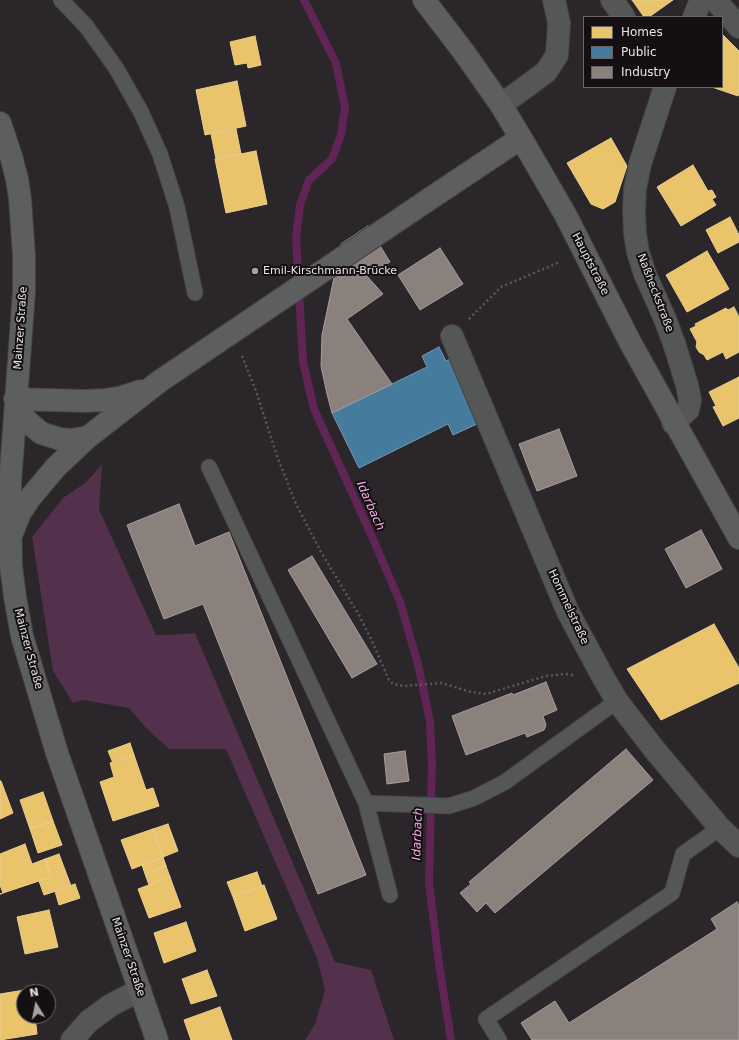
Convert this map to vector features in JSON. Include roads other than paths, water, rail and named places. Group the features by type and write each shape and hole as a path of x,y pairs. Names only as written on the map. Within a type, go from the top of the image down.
{"main road":[{"name":"Hauptstraße","path":"424,0 463,50 501,105 521,138 565,214 630,342 673,422 739,538"},
{"name":"Mainzer Straße","path":"0,123 17,179 23,229 24,291 10,484 11,566 15,597 22,636 57,753 157,1040"},
{"path":"10,536 20,513 30,498 56,467 88,437 160,381 521,138"},
{"path":"88,437 72,440 60,439 41,433 21,414 15,399 85,401 105,400 138,392 160,381"}],"street":[{"path":"501,105 546,72 557,55 559,23 554,0"},
{"path":"612,0 623,16"},
{"path":"694,16 701,0"},
{"path":"715,0 739,27"},
{"name":"Naßheckstraße","path":"665,88 640,164 634,210 635,234 638,252 645,274 672,337 687,385 690,400 688,410 673,422"},
{"name":"Hommelstraße","path":"452,336 568,612 603,677 617,701 654,749 720,828 739,846"},
{"path":"72,1040 89,1020 111,1005 140,990"}],"lane":[{"path":"61,0 86,26 116,68 141,112 160,154 177,207 195,293"},
{"path":"209,467 366,803 390,895"},
{"path":"366,803 449,806 474,798 505,782 617,701"},
{"path":"499,1040 486,1019 672,893 683,854 720,828"}],"waterway":[{"name":"Idarbach","path":"304,0 336,63 345,107 341,135 332,159 309,180 300,205 296,237 303,362 314,409 400,602 418,664 430,722 432,764 429,883 439,964 451,1040"}],"place":[{"name":"Emil-Kirschmann-Brücke","path":"255,271"}]}
